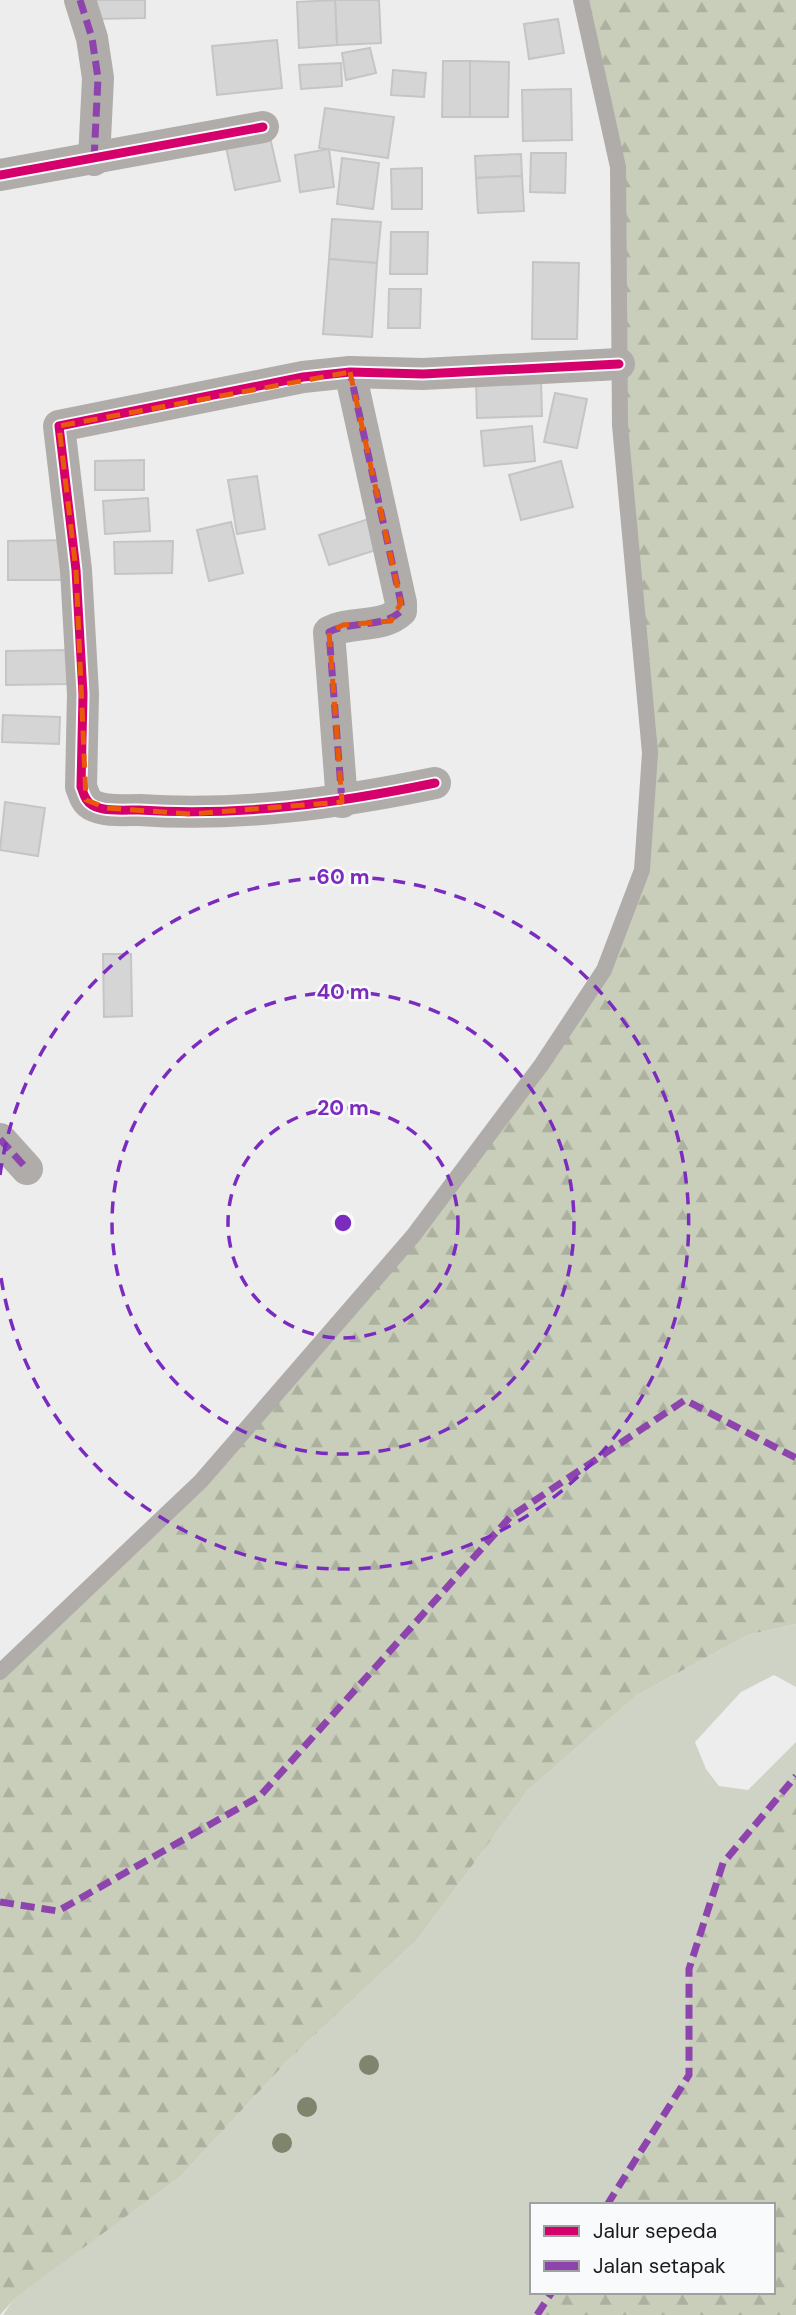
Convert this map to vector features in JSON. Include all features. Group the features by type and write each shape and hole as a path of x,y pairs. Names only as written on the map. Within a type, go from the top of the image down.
{"street":[{"path":"80,0 92,38 97,68 94,160"},
{"path":"0,174 94,160 263,127"},
{"path":"435,783 342,802 191,814 107,808 93,806 86,800 82,787 83,694 76,569 59,426 303,377 351,372 423,374 619,364"},
{"path":"342,802 329,632 343,625 391,621 401,611 351,372"},
{"path":"0,1139 27,1169"}],"lane":[{"path":"0,1672 201,1481 413,1236 542,1064 604,970 642,870 650,753 620,425 618,167 582,0"}],"highlighted area":[{"path":"350,372 401,603 391,621 343,625 329,632 342,802 191,814 107,808 86,800 76,570 59,426"}],"shaded area":[{"path":"796,1624 796,1687 774,1675 741,1692 695,1742 706,1769 719,1786 748,1790 796,1742 796,1776 723,1863 689,1969 689,2075 608,2203 530,2203 530,2294 551,2294 537,2315 3,2315 15,2297 180,2177 289,2059 417,1940 528,1790 637,1695 748,1635"}],"green space":[{"path":"581,0 796,0 796,1624 748,1635 637,1695 528,1790 417,1940 289,2059 180,2177 16,2297 0,2315 0,1672 201,1481 413,1236 604,970 642,870 650,753 620,425 618,167"},
{"path":"796,1776 796,2315 537,2315 551,2294 775,2294 775,2203 608,2203 689,2075 689,1969 723,1863"}],"building":[{"path":"95,0 145,0 145,18 95,19"},
{"path":"335,0 379,0 381,43 337,45"},
{"path":"335,0 337,45 299,48 297,2"},
{"path":"558,19 564,53 529,59 524,24"},
{"path":"277,40 282,88 217,95 212,46"},
{"path":"370,48 376,73 346,80 342,53"},
{"path":"443,61 470,61 470,117 442,117"},
{"path":"470,61 509,62 508,117 470,117"},
{"path":"341,63 342,86 301,89 299,65"},
{"path":"393,70 426,73 424,97 391,95"},
{"path":"571,89 572,140 523,141 522,90"},
{"path":"325,108 394,117 388,158 319,148"},
{"path":"269,133 280,181 235,190 225,142"},
{"path":"329,149 334,187 300,192 295,155"},
{"path":"531,153 566,153 565,193 530,192"},
{"path":"521,154 522,176 476,178 475,156"},
{"path":"342,158 379,163 373,209 337,204"},
{"path":"422,168 422,209 392,209 391,169"},
{"path":"522,176 524,211 478,213 476,178"},
{"path":"332,219 381,222 377,263 329,259"},
{"path":"391,232 428,232 427,274 390,274"},
{"path":"329,259 377,263 372,337 323,334"},
{"path":"533,262 579,263 577,339 532,339"},
{"path":"389,289 421,289 420,328 388,328"},
{"path":"541,378 542,416 477,418 476,381"},
{"path":"555,393 587,399 577,448 544,442"},
{"path":"532,426 535,461 484,466 481,431"},
{"path":"144,460 144,490 95,490 95,461"},
{"path":"561,461 573,507 521,520 509,475"},
{"path":"257,476 265,529 237,534 228,480"},
{"path":"148,498 150,531 105,534 103,501"},
{"path":"375,517 385,547 329,565 319,535"},
{"path":"231,522 243,573 209,581 197,530"},
{"path":"69,540 69,580 8,580 8,541"},
{"path":"173,541 172,573 115,574 114,542"},
{"path":"68,650 68,684 6,685 6,651"},
{"path":"3,715 60,717 59,744 2,742"},
{"path":"5,802 45,808 38,856 0,850"},
{"path":"103,954 131,954 132,1016 104,1017"}],"marked path":[{"path":"80,0 92,38 98,78 94,160"},
{"path":"342,802 329,632 385,620 401,611 350,372"},
{"path":"0,1139 27,1169"},
{"path":"0,1902 58,1911 260,1796 510,1517 685,1400 796,1458"},
{"path":"608,2203 689,2075 689,1969 723,1863 796,1776"},
{"path":"537,2315 551,2294"}],"cycle path":[{"path":"0,175 263,127"},
{"path":"435,783 362,797 251,810 115,810 102,809 90,803 81,787 83,694 76,570 59,426 303,377 350,372 423,374 619,364"}]}
